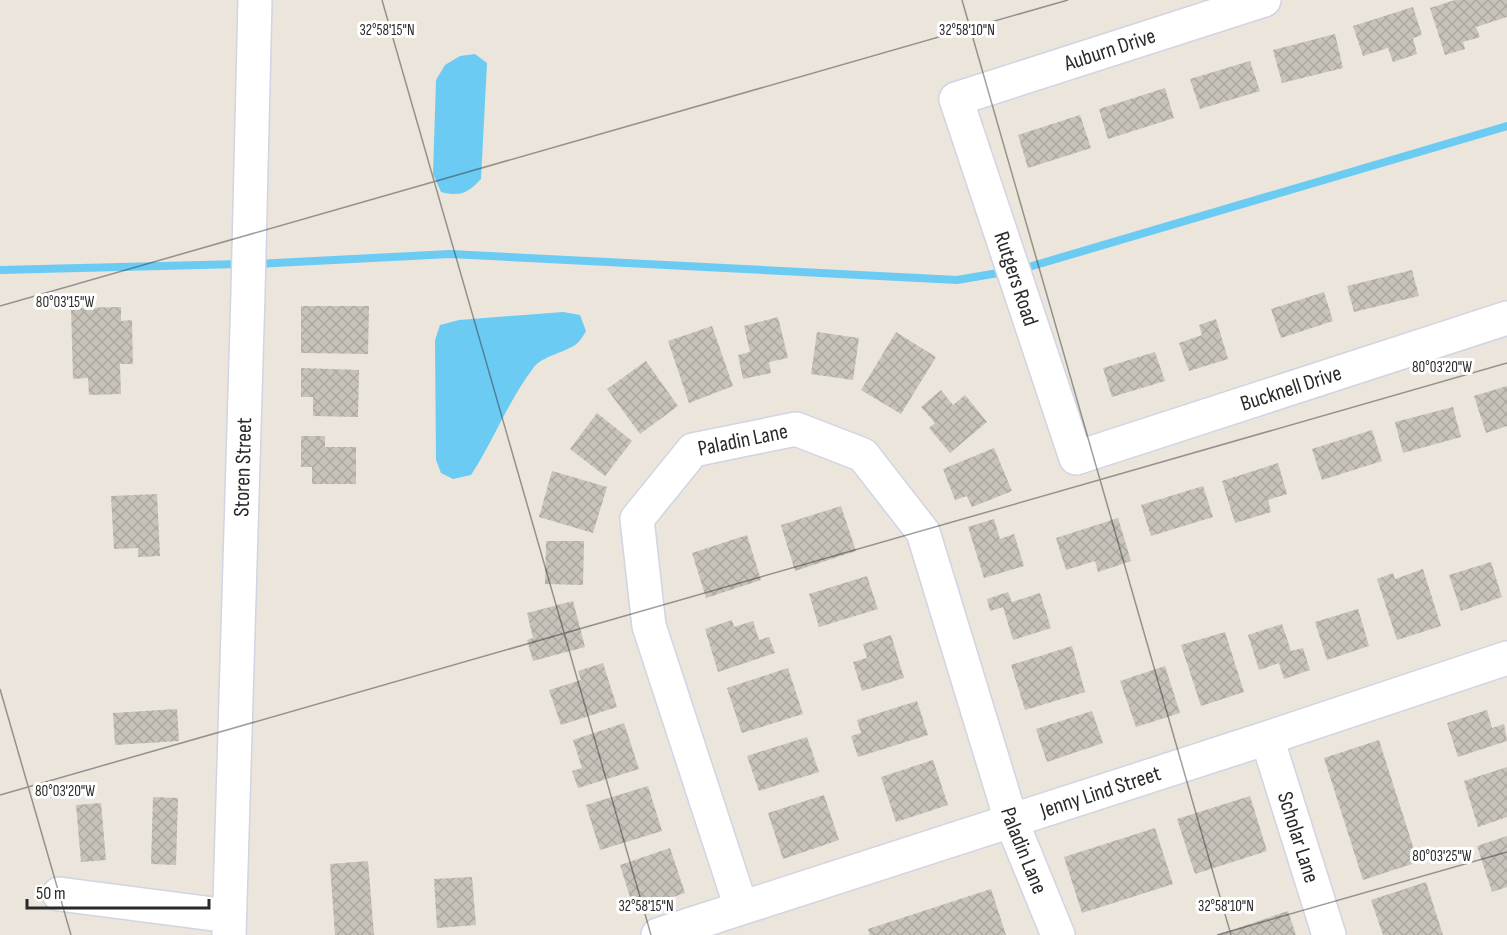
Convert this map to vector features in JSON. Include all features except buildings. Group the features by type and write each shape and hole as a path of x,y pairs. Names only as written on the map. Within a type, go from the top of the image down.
{"street":[{"name":"Storen Street","path":"229,925 255,0"},
{"name":"Auburn Drive","path":"956,99 1264,0"},
{"name":"Rutgers Road","path":"956,99 1076,458"},
{"name":"Bucknell Drive","path":"1076,458 1507,318"},
{"name":"Paladin Lane","path":"741,907 649,626 637,519 693,450 796,429 863,455 923,532 1011,820 1058,935"},
{"name":"Jenny Lind Street","path":"658,935 1507,658"},
{"name":"Scholar Lane","path":"1266,738 1329,935"},
{"path":"59,894 229,925"}],"water":[{"path":"475,54 487,63 481,179 463,193 441,192 433,174 436,80 445,65 460,56"},
{"path":"563,312 580,315 586,331 580,341 534,367 516,393 471,475 453,479 441,473 436,460 435,340 440,325 459,320"}],"waterway":[{"path":"1022,269 1507,126"},
{"path":"256,264 450,254 957,280 1004,272"},
{"path":"0,270 241,264"}]}
